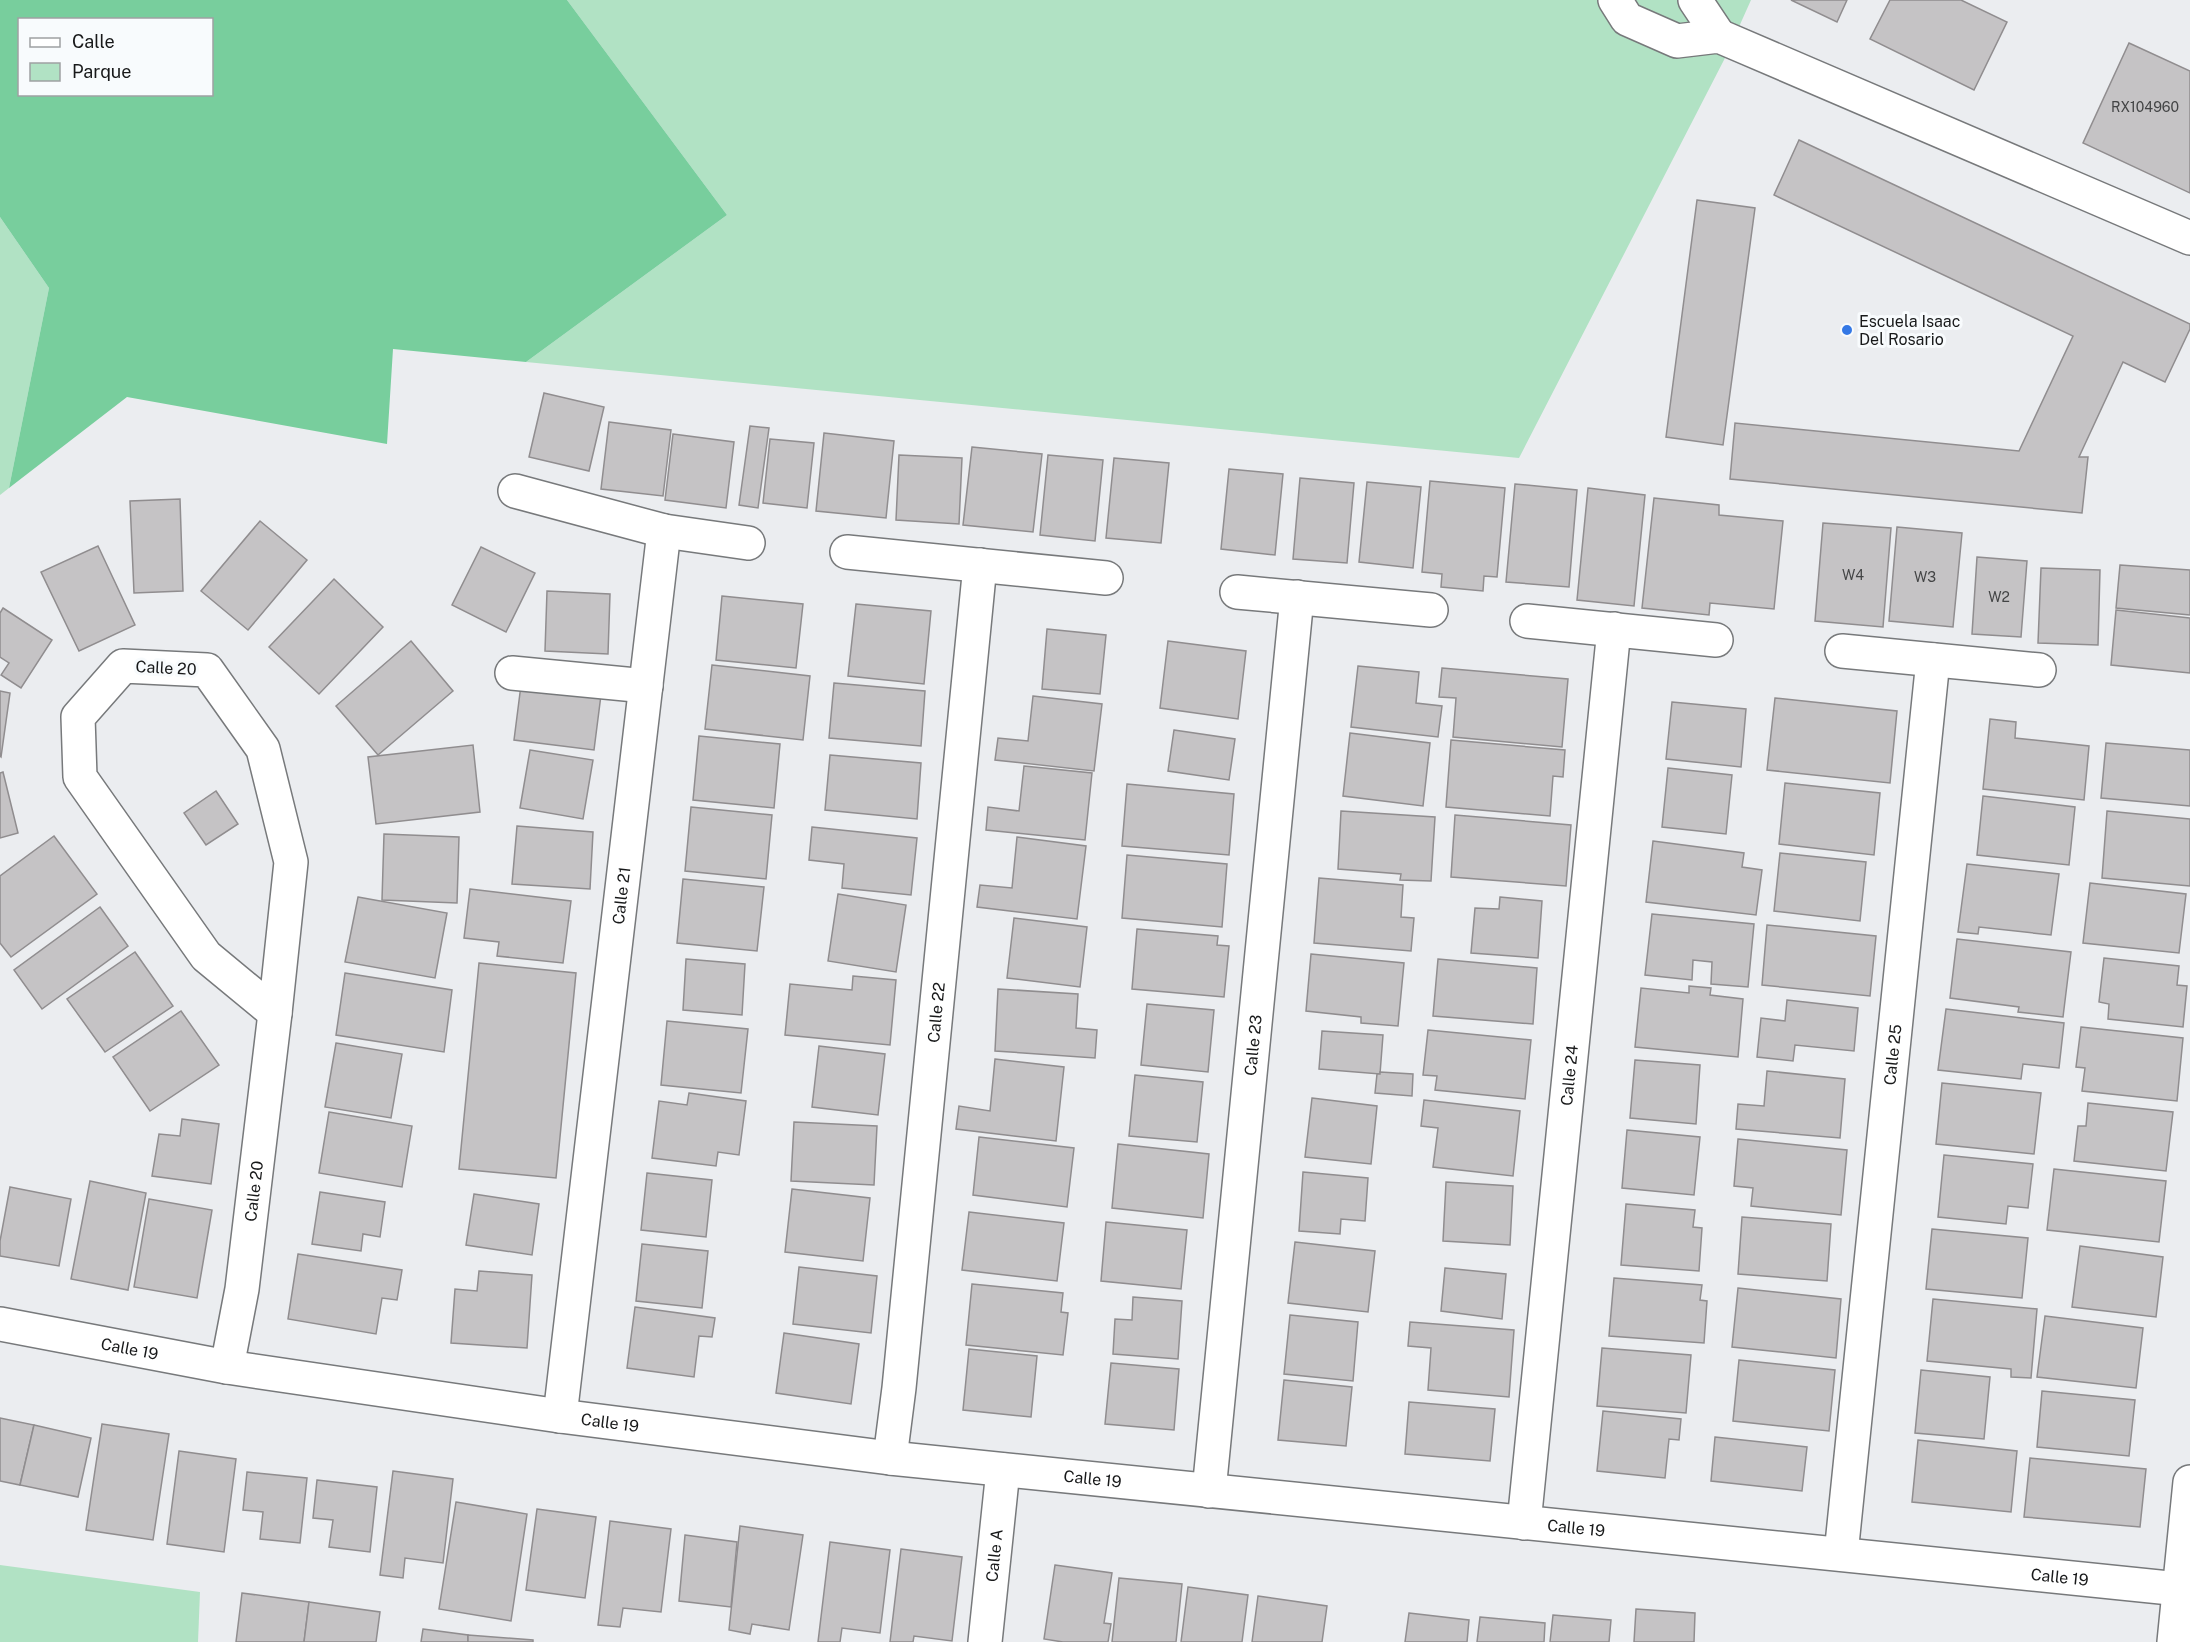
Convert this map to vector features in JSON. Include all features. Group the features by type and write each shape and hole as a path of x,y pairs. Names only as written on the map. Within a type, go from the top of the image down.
{"street":[{"path":"1615,0 1627,19 1677,41 1719,36 2190,238"},
{"path":"1695,0 1719,36"},
{"path":"515,491 664,531 748,543"},
{"name":"Calle 21","path":"560,1416 664,531"},
{"path":"847,552 1106,578"},
{"name":"Calle 22","path":"890,1458 899,1388 980,565"},
{"path":"1237,592 1431,610"},
{"name":"Calle 23","path":"1209,1491 1297,597"},
{"path":"1527,621 1716,640"},
{"name":"Calle 24","path":"1524,1523 1614,629"},
{"path":"1842,651 2039,670"},
{"name":"Calle 25","path":"1840,1554 1933,660"},
{"name":"Calle 20","path":"227,1367 242,1289 275,1013 291,862 263,749 207,670 123,666 78,717 80,777 206,956 275,1013"},
{"path":"512,672 646,686"},
{"name":"Calle 19","path":"0,1324 227,1367 560,1416 890,1458 2184,1588"},
{"name":"Calle A","path":"986,1642 1003,1470"},
{"path":"2174,1642 2184,1588 2190,1482"}],"green space":[{"path":"0,0 567,0 727,215 526,362 393,349 387,444 127,397 9,488 49,288 0,217"},
{"path":"567,0 1751,0 1725,58 1519,458 526,362 727,215"},
{"path":"0,217 49,288 9,488 0,495"},
{"path":"0,1565 200,1592 198,1642 0,1642"}],"building":[{"path":"1791,0 1847,0 1837,22"},
{"path":"1890,0 1961,0 2007,22 1974,90 1870,39"},
{"path":"2129,43 2190,71 2190,193 2083,143"},
{"path":"1799,140 2190,324 2190,329 2165,382 2123,362 2079,457 2088,457 2082,513 1730,479 1735,423 2019,451 2073,336 1774,195"},
{"path":"1697,200 1755,208 1723,445 1666,437"},
{"path":"544,393 604,407 589,471 529,457"},
{"path":"609,422 671,430 663,496 601,489"},
{"path":"750,426 769,428 758,508 739,505"},
{"path":"824,433 894,441 886,518 816,511"},
{"path":"673,434 734,442 726,508 665,500"},
{"path":"770,439 814,443 807,508 763,503"},
{"path":"972,447 1042,454 1033,532 963,525"},
{"path":"899,455 962,458 959,524 896,520"},
{"path":"1048,455 1103,460 1095,541 1040,535"},
{"path":"1114,458 1169,463 1161,543 1106,538"},
{"path":"1229,469 1283,474 1275,555 1221,549"},
{"path":"1300,478 1354,483 1347,563 1293,559"},
{"path":"1430,481 1505,488 1497,577 1484,576 1483,591 1441,587 1442,574 1422,572"},
{"path":"1367,482 1421,487 1413,568 1359,562"},
{"path":"1515,484 1577,490 1569,587 1506,582"},
{"path":"1588,488 1645,495 1634,606 1577,600"},
{"path":"1654,498 1719,505 1719,515 1783,521 1774,609 1710,603 1709,615 1642,608"},
{"path":"180,499 183,591 134,593 130,501"},
{"path":"260,521 307,560 248,630 201,591"},
{"path":"1823,523 1891,528 1883,627 1815,621"},
{"path":"1897,527 1962,533 1953,627 1889,621"},
{"path":"98,546 135,625 79,651 41,572"},
{"path":"481,547 535,573 506,632 452,605"},
{"path":"1977,557 2027,561 2021,637 1972,634"},
{"path":"2120,565 2190,570 2190,615 2116,608"},
{"path":"2041,568 2100,570 2098,645 2038,643"},
{"path":"334,579 383,627 319,694 269,647"},
{"path":"547,591 610,594 608,654 545,651"},
{"path":"722,596 803,604 796,668 716,660"},
{"path":"856,604 931,611 924,684 848,676"},
{"path":"3,608 52,640 21,688 1,675 9,663 0,657 0,613"},
{"path":"2116,610 2190,618 2190,673 2111,665"},
{"path":"1047,629 1106,635 1100,694 1042,689"},
{"path":"411,641 453,691 378,755 336,706"},
{"path":"1168,641 1246,651 1238,719 1160,708"},
{"path":"712,665 810,676 803,740 705,729"},
{"path":"1358,666 1419,672 1416,703 1442,706 1438,737 1351,727"},
{"path":"1442,668 1568,679 1562,747 1453,737 1456,698 1439,697"},
{"path":"834,683 925,691 921,746 829,738"},
{"path":"521,685 601,695 594,750 514,740"},
{"path":"0,691 10,693 1,757 0,756"},
{"path":"1033,696 1102,704 1094,771 995,760 998,738 1028,741"},
{"path":"1775,698 1897,711 1890,783 1767,770"},
{"path":"1672,702 1746,709 1741,767 1666,759"},
{"path":"1990,719 2016,722 2015,738 2089,746 2084,800 1983,789"},
{"path":"1174,730 1235,739 1229,780 1168,771"},
{"path":"1350,733 1430,743 1423,806 1343,796"},
{"path":"699,736 780,744 774,808 693,800"},
{"path":"1451,740 1565,750 1563,777 1553,776 1550,816 1446,807"},
{"path":"2106,743 2190,750 2190,806 2101,798"},
{"path":"473,745 480,812 376,824 368,757"},
{"path":"530,750 593,760 583,819 520,808"},
{"path":"830,755 921,763 917,819 825,810"},
{"path":"1024,766 1092,773 1085,840 986,830 988,807 1019,811"},
{"path":"1668,768 1732,775 1726,834 1662,827"},
{"path":"3,772 18,833 0,838 0,773"},
{"path":"1785,783 1880,793 1874,855 1779,844"},
{"path":"1127,784 1234,794 1229,855 1122,846"},
{"path":"216,791 238,824 206,845 184,813"},
{"path":"1983,796 2075,807 2069,865 1977,855"},
{"path":"691,807 772,815 766,879 685,871"},
{"path":"1341,811 1435,817 1431,881 1400,880 1401,874 1338,869"},
{"path":"2107,811 2190,819 2190,886 2102,878"},
{"path":"1455,815 1571,825 1566,886 1451,877"},
{"path":"517,826 593,832 590,889 512,884"},
{"path":"812,827 917,838 911,895 842,888 844,864 809,860"},
{"path":"384,834 459,837 457,903 382,900"},
{"path":"54,836 97,894 11,957 0,943 0,876"},
{"path":"1017,837 1086,846 1077,919 977,907 980,885 1012,888"},
{"path":"1653,841 1744,853 1742,867 1762,870 1756,915 1646,902"},
{"path":"1780,853 1866,862 1860,921 1774,911"},
{"path":"1127,855 1227,864 1222,927 1122,918"},
{"path":"1967,864 2059,874 2051,935 1979,927 1978,934 1958,932"},
{"path":"1319,878 1403,885 1401,917 1414,918 1411,951 1314,943"},
{"path":"683,879 764,887 757,951 677,943"},
{"path":"2090,883 2186,894 2179,953 2083,943"},
{"path":"470,889 571,901 563,963 497,956 499,942 464,938"},
{"path":"838,894 906,905 896,972 828,961"},
{"path":"358,897 447,913 435,978 345,962"},
{"path":"1500,897 1542,901 1538,958 1471,953 1475,908 1499,909"},
{"path":"100,907 128,946 42,1009 14,970"},
{"path":"1652,914 1754,924 1748,987 1711,984 1712,962 1693,960 1692,980 1645,975"},
{"path":"1014,918 1087,927 1080,987 1007,978"},
{"path":"1767,925 1876,936 1870,996 1762,985"},
{"path":"1137,929 1218,936 1217,945 1229,946 1224,997 1132,989"},
{"path":"1957,939 2071,952 2063,1017 2018,1012 2019,1007 1950,998"},
{"path":"135,952 173,1006 105,1052 67,999"},
{"path":"1311,954 1404,963 1398,1026 1361,1023 1361,1017 1306,1011"},
{"path":"2104,958 2179,966 2177,985 2187,986 2183,1027 2108,1019 2109,1004 2099,1002"},
{"path":"686,959 745,964 742,1015 683,1010"},
{"path":"1438,959 1537,968 1533,1024 1433,1016"},
{"path":"479,963 576,973 556,1178 459,1169"},
{"path":"345,973 452,990 444,1052 336,1035"},
{"path":"853,976 896,980 890,1045 785,1035 790,984 852,990"},
{"path":"1689,986 1711,988 1710,995 1743,999 1738,1057 1635,1047 1641,988 1689,993"},
{"path":"998,989 1078,994 1076,1028 1097,1030 1095,1058 995,1051"},
{"path":"1787,1000 1858,1008 1854,1051 1795,1045 1793,1061 1757,1057 1761,1018 1785,1021"},
{"path":"1147,1004 1214,1010 1208,1072 1141,1065"},
{"path":"1946,1009 2064,1023 2059,1068 2023,1064 2021,1079 1938,1070"},
{"path":"181,1011 219,1065 150,1111 113,1057"},
{"path":"667,1021 748,1029 741,1093 661,1085"},
{"path":"2081,1027 2183,1038 2177,1101 2082,1091 2085,1068 2076,1067"},
{"path":"1428,1030 1531,1040 1525,1099 1435,1090 1437,1076 1423,1075"},
{"path":"1322,1031 1383,1035 1380,1074 1319,1069"},
{"path":"336,1043 402,1054 391,1118 325,1107"},
{"path":"819,1046 885,1054 878,1115 812,1107"},
{"path":"995,1059 1064,1067 1056,1141 956,1129 959,1106 990,1111"},
{"path":"1635,1060 1700,1065 1696,1124 1630,1118"},
{"path":"1767,1071 1845,1079 1840,1138 1736,1129 1738,1104 1764,1106"},
{"path":"1380,1072 1413,1074 1412,1096 1375,1093 1377,1074"},
{"path":"1135,1075 1203,1082 1197,1142 1129,1136"},
{"path":"1942,1083 2041,1093 2034,1154 1936,1144"},
{"path":"689,1093 746,1101 739,1155 718,1152 716,1166 652,1158 659,1101 687,1105"},
{"path":"1312,1098 1377,1106 1371,1164 1305,1157"},
{"path":"1424,1100 1520,1111 1513,1176 1433,1167 1438,1128 1421,1126"},
{"path":"2088,1103 2173,1112 2166,1171 2074,1161 2078,1126 2086,1126"},
{"path":"329,1112 412,1126 402,1187 319,1173"},
{"path":"182,1119 219,1124 211,1184 152,1176 159,1134 180,1136"},
{"path":"794,1122 877,1126 874,1185 791,1181"},
{"path":"1627,1130 1700,1137 1694,1195 1622,1188"},
{"path":"979,1137 1074,1148 1067,1207 973,1195"},
{"path":"1738,1139 1847,1150 1841,1215 1751,1206 1753,1188 1734,1186"},
{"path":"1118,1144 1209,1154 1203,1218 1112,1208"},
{"path":"1944,1155 2033,1164 2028,1208 2008,1206 2006,1224 1938,1217"},
{"path":"2054,1169 2166,1181 2159,1242 2047,1230"},
{"path":"1303,1172 1368,1178 1365,1221 1341,1219 1340,1234 1299,1231"},
{"path":"647,1173 712,1180 706,1237 641,1230"},
{"path":"90,1181 146,1193 128,1290 71,1279"},
{"path":"1446,1182 1513,1186 1510,1245 1443,1241"},
{"path":"10,1187 71,1199 59,1266 0,1256 0,1241"},
{"path":"792,1189 870,1198 863,1261 785,1252"},
{"path":"320,1192 385,1202 380,1237 363,1234 361,1251 312,1244"},
{"path":"474,1194 539,1204 532,1255 466,1245"},
{"path":"149,1199 212,1210 197,1298 134,1287"},
{"path":"1626,1204 1695,1210 1693,1227 1702,1228 1699,1271 1621,1265"},
{"path":"969,1212 1064,1223 1057,1281 962,1270"},
{"path":"1742,1217 1831,1224 1827,1281 1738,1274"},
{"path":"1106,1222 1187,1230 1181,1289 1101,1281"},
{"path":"1932,1229 2028,1238 2022,1298 1926,1289"},
{"path":"1295,1242 1375,1251 1368,1312 1288,1303"},
{"path":"642,1244 708,1251 702,1308 636,1301"},
{"path":"2080,1246 2163,1257 2156,1317 2072,1307"},
{"path":"298,1254 402,1270 397,1300 382,1298 376,1334 288,1319"},
{"path":"799,1267 877,1276 871,1333 793,1324"},
{"path":"1445,1268 1506,1274 1502,1319 1441,1311"},
{"path":"479,1271 532,1275 527,1348 451,1343 455,1289 477,1291"},
{"path":"1614,1278 1702,1285 1700,1300 1707,1301 1704,1343 1609,1336"},
{"path":"972,1284 1063,1293 1061,1312 1068,1313 1063,1355 966,1345"},
{"path":"1738,1288 1841,1299 1836,1358 1732,1347"},
{"path":"1133,1297 1182,1301 1178,1359 1113,1354 1115,1319 1132,1320"},
{"path":"1933,1299 2037,1309 2031,1378 2011,1377 2011,1369 1927,1361"},
{"path":"635,1307 715,1318 712,1337 699,1336 694,1377 627,1368"},
{"path":"1290,1315 1358,1322 1353,1381 1284,1374"},
{"path":"2045,1316 2143,1328 2136,1388 2037,1377"},
{"path":"1410,1322 1514,1330 1509,1397 1428,1390 1431,1348 1408,1346"},
{"path":"784,1333 859,1344 851,1404 776,1393"},
{"path":"1602,1348 1691,1355 1686,1413 1597,1406"},
{"path":"969,1349 1037,1356 1031,1417 963,1410"},
{"path":"1739,1360 1835,1370 1829,1431 1733,1421"},
{"path":"1111,1363 1179,1369 1174,1430 1105,1424"},
{"path":"1921,1370 1990,1377 1984,1439 1915,1433"},
{"path":"1284,1380 1352,1387 1346,1446 1278,1440"},
{"path":"2042,1391 2135,1400 2129,1456 2037,1447"},
{"path":"1409,1402 1495,1409 1490,1461 1405,1454"},
{"path":"1603,1411 1681,1419 1679,1440 1669,1439 1665,1478 1597,1471"},
{"path":"0,1418 34,1425 20,1485 0,1481"},
{"path":"102,1424 169,1434 153,1540 86,1530"},
{"path":"34,1425 91,1438 78,1497 20,1485"},
{"path":"1715,1437 1807,1447 1802,1491 1711,1481"},
{"path":"1918,1440 2017,1451 2011,1512 1912,1502"},
{"path":"179,1451 236,1459 224,1552 167,1544"},
{"path":"2030,1458 2146,1469 2140,1527 2024,1517"},
{"path":"393,1471 453,1479 443,1563 405,1558 403,1578 380,1575"},
{"path":"247,1472 307,1478 300,1543 260,1539 263,1512 243,1510"},
{"path":"317,1480 377,1487 370,1552 329,1547 333,1520 313,1518"},
{"path":"456,1502 527,1514 511,1621 439,1609"},
{"path":"537,1509 596,1517 585,1598 526,1590"},
{"path":"610,1521 671,1529 661,1612 623,1608 620,1627 598,1625"},
{"path":"740,1526 803,1535 789,1630 752,1624 750,1634 729,1630"},
{"path":"685,1535 737,1542 731,1607 679,1601"},
{"path":"830,1542 890,1550 880,1633 842,1628 840,1642 818,1642"},
{"path":"901,1549 962,1557 952,1641 914,1636 913,1642 890,1642"},
{"path":"1055,1565 1112,1573 1104,1623 1111,1624 1108,1642 1063,1642 1044,1639"},
{"path":"1119,1578 1182,1584 1176,1642 1112,1642"},
{"path":"1188,1587 1248,1595 1242,1642 1181,1642"},
{"path":"242,1593 309,1602 304,1642 236,1642"},
{"path":"1258,1596 1327,1606 1322,1642 1252,1642"},
{"path":"309,1602 380,1612 376,1642 304,1642"},
{"path":"1636,1609 1695,1613 1694,1642 1634,1642"},
{"path":"1409,1613 1469,1620 1467,1642 1405,1642"},
{"path":"1553,1615 1611,1620 1609,1642 1550,1642"},
{"path":"1480,1617 1545,1623 1544,1642 1477,1642"},
{"path":"423,1629 468,1635 468,1642 421,1642"},
{"path":"468,1635 533,1640 533,1642 468,1642"}],"place":[{"name":"Escuela Isaac Del Rosario","path":"1847,330"}]}
